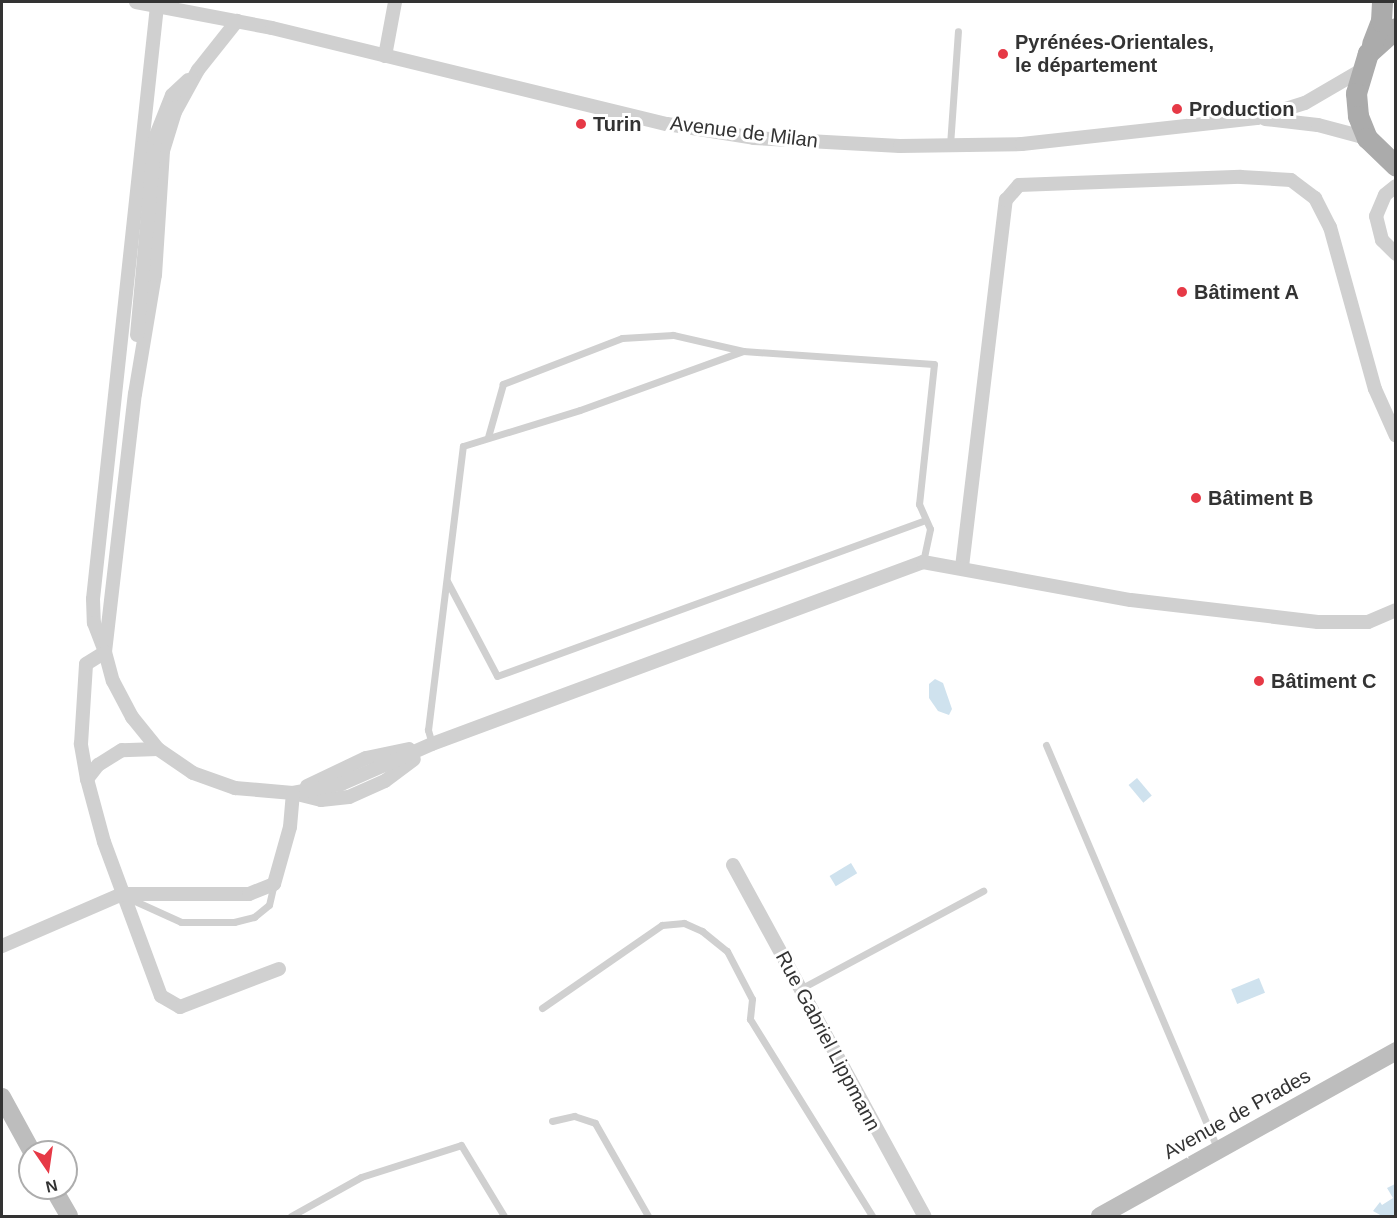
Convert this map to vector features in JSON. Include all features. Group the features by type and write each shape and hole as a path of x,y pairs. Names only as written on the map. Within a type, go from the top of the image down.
{"main road":[{"path":"1382,2 1381,21 1364,62 1356,93 1358,116 1367,138 1395,166"},
{"path":"1364,62 1395,27"},
{"name":"Avenue de Prades","path":"1100,1216 1395,1051"},
{"path":"2,1097 25,1140"},
{"path":"59,1200 69,1216"}],"street":[{"name":"Avenue de Milan","path":"136,2 237,21 678,126 754,138 950,145 1022,144 1257,118 1305,103 1364,62"},
{"path":"385,56 395,2"},
{"path":"157,6 124,280 93,599 94,623 113,681 132,717 158,749 193,773 235,788 293,793 321,800 349,797 385,781 432,744"},
{"path":"105,652 135,394 155,275 163,151 175,112 198,70 237,21"},
{"name":"Avenue de Milan","path":"1257,118 1318,124 1367,138"},
{"path":"962,567 1006,200 1019,185 1241,177 1291,180 1315,198 1330,227 1375,389 1395,436"},
{"path":"1395,186 1385,195 1376,216 1382,240 1395,254"},
{"path":"293,793 366,758 432,744 923,562 962,567 1015,581 1131,600 1318,622 1368,622 1395,610"},
{"path":"105,652 86,664 81,744 87,779 122,894 161,996 180,1007 279,969"},
{"path":"87,779 98,765 122,750 158,749"},
{"path":"2,946 122,894 249,894 274,884 290,827 293,793"},
{"name":"Rue Gabriel Lippmann","path":"733,865 924,1216"}],"lane":[{"path":"950,145 958,32"},
{"path":"488,437 503,384 622,338 673,335 743,351 934,364 919,504 930,529 923,562"},
{"path":"432,744 428,730 463,447 488,437 580,410 743,351"},
{"path":"446,580 497,676 926,520"},
{"path":"1046,744 1218,1151"},
{"path":"122,894 153,912 181,922 234,922 254,917 269,905 274,884"},
{"path":"800,989 983,891"},
{"path":"542,1008 662,925 684,923 702,931 727,951 752,999 750,1019 872,1216"},
{"path":"552,1121 574,1116 595,1123 648,1216"},
{"path":"291,1216 361,1176 461,1145 504,1216"}],"water":[{"path":"935,679 943,683 952,709 949,715 938,711 929,698 929,684"},
{"path":"1137,778 1152,796 1143,803 1129,785"},
{"path":"851,863 857,873 836,886 830,876"},
{"path":"1259,978 1265,993 1237,1004 1231,989"},
{"path":"1395,1184 1395,1216 1382,1216 1373,1211 1380,1202 1382,1205 1393,1198 1387,1188"}],"place":[{"name":"Pyrénées-Orientales, le département","path":"1003,54"},
{"name":"Production","path":"1177,109"},
{"name":"Turin","path":"581,124"},
{"name":"Bâtiment A","path":"1182,292"},
{"name":"Bâtiment B","path":"1196,498"},
{"name":"Bâtiment C","path":"1259,681"}]}
